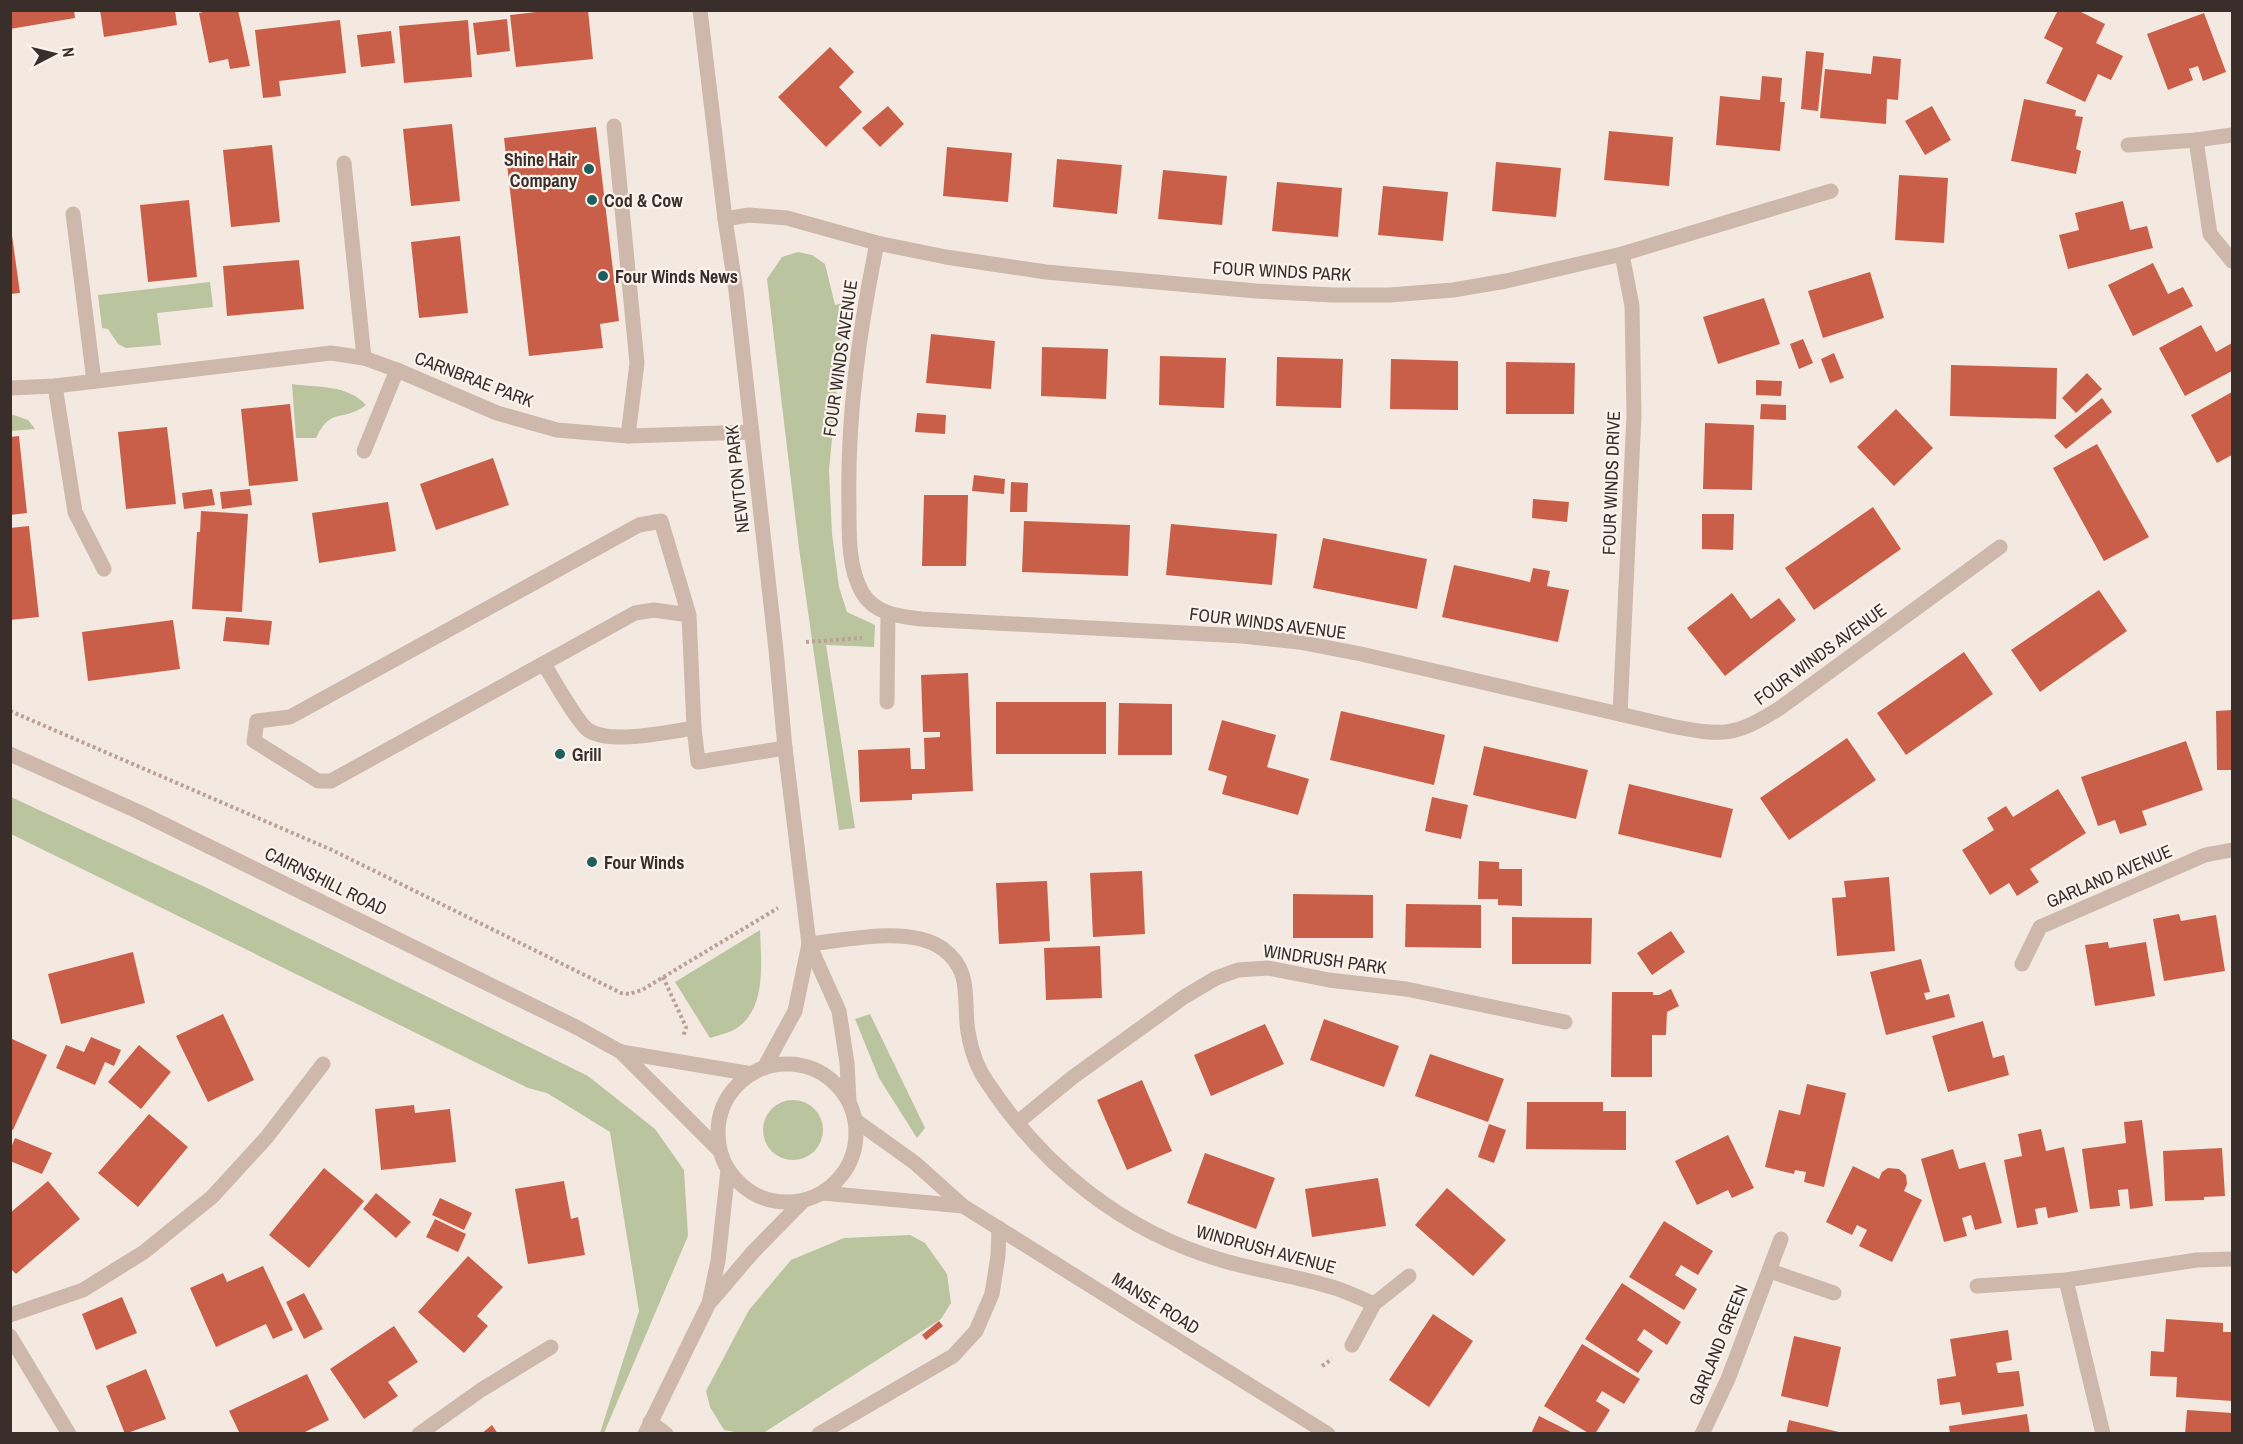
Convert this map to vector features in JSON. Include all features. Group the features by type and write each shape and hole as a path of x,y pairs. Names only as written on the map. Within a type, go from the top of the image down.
{"street":[{"name":"NEWTON PARK","path":"700,10 736,291 802,893 809,944 839,1011 847,1063 849,1102"},
{"path":"614,126 637,363 628,436"},
{"path":"2128,145 2232,135"},
{"path":"2196,140 2210,234 2232,261"},
{"path":"344,163 364,358"},
{"name":"FOUR WINDS PARK","path":"725,219 763,215 787,218 877,243 946,257 1046,272 1256,291 1390,295 1453,290 1506,281 1622,254 1831,191"},
{"path":"73,214 94,381"},
{"name":"FOUR WINDS AVENUE","path":"877,243 863,313 853,384 848,454 849,534 854,571 862,593 872,605 888,613 921,619 1207,633 1299,642 1707,733 1731,733 1753,725 1780,708 2000,547"},
{"name":"FOUR WINDS DRIVE","path":"1620,714 1634,415 1632,306 1622,254"},
{"name":"CARNBRAE PARK","path":"10,388 55,386 331,353 364,358 497,413 557,430 628,436 752,432"},
{"name":"CARNBRAE PARK","path":"364,451 397,370"},
{"path":"55,386 75,512 104,570"},
{"path":"688,615 654,610 635,613 331,780 318,781 254,741 257,721 290,717 639,525 661,521 688,615 698,762 785,748"},
{"path":"887,702 888,613"},
{"path":"544,664 588,730 614,738 694,728"},
{"name":"CAIRNSHILL ROAD","path":"10,754 139,812 328,903 576,1027 621,1052 720,1151"},
{"name":"GARLAND AVENUE","path":"2022,964 2040,927 2205,855 2232,849"},
{"name":"WINDRUSH AVENUE","path":"809,944 895,935 921,938 942,948 956,962 965,982 968,1031 973,1055 986,1082 1045,1156 1070,1179 1107,1206 1147,1230 1186,1248 1223,1261 1333,1287 1374,1304"},
{"name":"NEWTON PARK","path":"758,1071 795,1011 809,944"},
{"name":"WINDRUSH PARK","path":"1018,1122 1073,1077 1158,1014 1216,978 1238,970 1268,968 1329,980 1406,989 1565,1022"},
{"name":"CAIRNSHILL ROAD","path":"621,1052 758,1071"},
{"path":"10,1315 83,1290 144,1252 212,1197 267,1137 323,1064"},
{"path":"784,1064 803,1066 822,1073 838,1086 849,1102 855,1120 856,1142 851,1162 839,1179 823,1193 803,1201 782,1203 761,1198 742,1187 728,1170 720,1151 718,1129 723,1107 735,1088 758,1071 784,1064"},
{"name":"MANSE ROAD","path":"855,1120 915,1163 963,1206 1328,1434"},
{"path":"666,1434 647,1428 709,1303 718,1261 728,1170"},
{"name":"MANSE ROAD","path":"823,1193 963,1206"},
{"path":"709,1303 753,1252 803,1201"},
{"path":"819,1434 953,1356 976,1332 992,1294 998,1256 999,1228"},
{"name":"GARLAND GREEN","path":"1702,1434 1728,1379 1781,1239"},
{"path":"1977,1286 2066,1280 2197,1260 2232,1259"},
{"name":"GARLAND GREEN","path":"1770,1271 1834,1293"},
{"path":"1352,1345 1374,1304 1409,1276"},
{"path":"2066,1280 2103,1434"},
{"path":"10,1336 69,1434"},
{"path":"419,1434 481,1390 551,1347"}],"path":[{"path":"806,642 865,638 888,613"},
{"path":"10,711 332,850 621,993 629,994 642,990 802,893"},
{"path":"663,977 686,1027 682,1040"}],"green space":[{"path":"798,252 812,255 825,264 835,305 845,303 829,470 832,534 839,587 847,612 875,625 874,647 826,645 855,828 839,830 799,548 767,279 782,257"},
{"path":"210,282 213,307 157,313 161,345 126,348 118,344 108,329 102,328 98,295"},
{"path":"292,384 341,390 350,393 366,405 358,410 332,418 321,428 316,438 296,438"},
{"path":"11,414 28,420 35,429 11,431"},
{"path":"11,797 207,888 588,1076 655,1129 684,1170 688,1236 604,1433 600,1433 639,1311 610,1132 547,1093 528,1088 11,834"},
{"path":"760,930 760,983 753,1009 747,1019 737,1028 710,1038 675,982"},
{"path":"870,1014 925,1128 917,1138 879,1078 855,1019"},
{"path":"793,1100 810,1105 818,1113 823,1130 818,1147 810,1155 793,1160 776,1155 768,1147 763,1130 768,1113 776,1105"},
{"path":"910,1235 925,1243 947,1274 951,1303 941,1319 765,1432 741,1433 724,1430 710,1407 706,1391 749,1310 791,1260 844,1238"}],"building":[{"path":"10,10 74,10 75,18 10,29"},
{"path":"100,10 175,10 177,25 104,37"},
{"path":"211,10 238,10 250,66 230,69 228,59 209,63 199,13"},
{"path":"554,10 588,10 593,59 516,67 510,15"},
{"path":"2058,10 2077,10 2105,24 2096,43 2123,56 2111,80 2098,74 2085,102 2046,83 2063,48 2044,38"},
{"path":"2204,13 2226,72 2203,81 2198,66 2189,69 2193,80 2168,90 2147,34"},
{"path":"507,19 510,51 477,55 473,23"},
{"path":"340,20 346,73 279,81 281,96 263,98 255,30"},
{"path":"468,20 472,77 404,83 399,26"},
{"path":"391,31 395,63 361,67 357,35"},
{"path":"830,47 854,72 839,87 862,112 826,147 778,97"},
{"path":"1806,51 1824,53 1818,111 1801,109"},
{"path":"1873,56 1901,59 1898,100 1887,99 1886,124 1820,118 1825,69 1871,74"},
{"path":"1762,76 1782,78 1780,102 1785,102 1780,151 1716,145 1720,96 1760,100"},
{"path":"2024,99 2076,110 2075,116 2083,117 2076,149 2081,151 2076,174 2011,161"},
{"path":"888,106 904,124 880,147 862,128"},
{"path":"1932,106 1951,140 1925,155 1905,121"},
{"path":"452,124 460,201 411,206 403,129"},
{"path":"596,127 619,321 600,324 603,348 529,356 504,138"},
{"path":"1609,131 1673,137 1669,186 1604,180"},
{"path":"272,145 280,222 231,227 223,150"},
{"path":"947,147 1012,153 1008,202 943,196"},
{"path":"1057,159 1122,165 1117,214 1053,207"},
{"path":"1496,162 1561,168 1556,217 1492,211"},
{"path":"1163,170 1227,176 1222,225 1158,219"},
{"path":"1899,175 1948,178 1944,243 1895,240"},
{"path":"1277,182 1342,188 1338,237 1272,231"},
{"path":"1383,186 1448,192 1443,241 1378,235"},
{"path":"189,200 197,277 148,282 140,205"},
{"path":"2123,201 2130,230 2147,226 2153,248 2068,269 2059,235 2079,230 2075,213"},
{"path":"10,221 20,293 10,294"},
{"path":"460,236 468,313 419,318 411,242"},
{"path":"299,260 304,309 227,316 223,266"},
{"path":"2153,263 2168,294 2183,287 2193,306 2133,336 2108,285"},
{"path":"1870,272 1884,318 1823,338 1808,291"},
{"path":"1764,298 1780,344 1718,364 1703,317"},
{"path":"2201,325 2216,352 2232,343 2232,371 2185,396 2159,348"},
{"path":"931,334 995,341 991,389 926,383"},
{"path":"1803,339 1813,363 1799,369 1790,344"},
{"path":"1042,347 1108,349 1106,399 1041,396"},
{"path":"1834,353 1844,378 1830,383 1821,359"},
{"path":"1160,356 1226,358 1224,408 1159,405"},
{"path":"1277,357 1343,359 1341,408 1276,406"},
{"path":"1391,359 1458,361 1458,410 1390,409"},
{"path":"1506,362 1575,363 1574,414 1506,414"},
{"path":"1951,365 2057,368 2056,419 1950,416"},
{"path":"2087,373 2102,389 2076,413 2062,398"},
{"path":"1756,380 1782,381 1781,396 1756,395"},
{"path":"2232,392 2232,455 2217,463 2191,415"},
{"path":"2102,398 2112,412 2066,449 2054,436"},
{"path":"290,404 298,481 249,486 241,409"},
{"path":"1761,404 1786,405 1786,420 1760,419"},
{"path":"1896,409 1933,448 1894,486 1857,447"},
{"path":"917,413 946,415 945,434 915,432"},
{"path":"1705,423 1754,425 1752,490 1703,489"},
{"path":"167,427 176,504 126,509 118,432"},
{"path":"19,436 27,513 10,515 10,437"},
{"path":"2097,444 2149,537 2104,561 2053,468"},
{"path":"493,458 509,505 436,530 420,484"},
{"path":"974,475 1005,479 1004,494 972,491"},
{"path":"1011,482 1028,483 1027,512 1010,512"},
{"path":"212,489 215,505 184,509 182,493"},
{"path":"250,489 252,505 222,509 220,492"},
{"path":"924,495 968,495 966,566 922,566"},
{"path":"1533,499 1569,502 1567,522 1532,518"},
{"path":"388,502 396,551 319,563 312,513"},
{"path":"1873,507 1901,549 1814,610 1785,568"},
{"path":"201,511 248,514 242,612 192,609 197,532 200,532"},
{"path":"1702,514 1734,514 1733,550 1702,549"},
{"path":"1024,521 1130,525 1128,576 1022,572"},
{"path":"1171,524 1277,534 1272,585 1166,575"},
{"path":"29,526 39,617 10,620 10,528"},
{"path":"1323,538 1427,559 1417,609 1313,588"},
{"path":"1454,565 1530,582 1533,568 1550,571 1547,586 1569,590 1558,642 1442,617"},
{"path":"2099,590 2127,631 2040,692 2011,650"},
{"path":"1732,593 1751,619 1779,598 1796,620 1725,676 1687,628"},
{"path":"226,617 272,621 269,645 223,641"},
{"path":"173,620 180,669 88,681 82,632"},
{"path":"1964,652 1993,694 1906,755 1877,713"},
{"path":"968,673 973,791 912,794 912,800 860,802 858,750 910,748 911,769 925,769 924,738 940,737 940,732 923,732 921,675"},
{"path":"996,702 1106,702 1106,754 996,754"},
{"path":"1119,703 1172,704 1172,755 1118,755"},
{"path":"2232,710 2232,770 2217,770 2216,711"},
{"path":"1341,711 1445,735 1434,785 1330,760"},
{"path":"1222,720 1276,735 1267,767 1309,779 1298,815 1222,794 1227,776 1208,770"},
{"path":"1847,738 1876,780 1789,840 1760,798"},
{"path":"2186,741 2203,790 2142,811 2147,825 2120,834 2115,820 2098,826 2081,777"},
{"path":"1484,746 1588,770 1576,819 1473,795"},
{"path":"1629,784 1733,809 1721,858 1618,834"},
{"path":"2058,789 2086,833 2030,869 2039,882 2017,896 2009,883 1990,895 1962,850 1994,830 1987,818 2006,806 2013,817"},
{"path":"1432,797 1468,805 1461,839 1425,831"},
{"path":"1479,861 1499,862 1499,869 1522,869 1522,906 1498,905 1498,899 1478,899"},
{"path":"1142,871 1145,934 1093,937 1090,873"},
{"path":"1889,877 1895,951 1837,956 1832,898 1846,897 1844,881"},
{"path":"1047,881 1050,941 999,944 996,883"},
{"path":"1293,894 1373,895 1373,938 1293,938"},
{"path":"1406,904 1481,905 1481,948 1405,947"},
{"path":"2179,914 2181,921 2216,915 2225,971 2164,981 2153,919"},
{"path":"1512,917 1592,918 1591,964 1512,964"},
{"path":"1671,931 1685,952 1652,975 1637,953"},
{"path":"2108,942 2109,948 2146,942 2155,996 2095,1006 2085,945"},
{"path":"1100,946 1102,998 1046,1000 1044,948"},
{"path":"133,952 145,1003 61,1024 48,974"},
{"path":"1921,959 1930,992 1924,993 1926,1000 1949,994 1955,1017 1886,1035 1870,972"},
{"path":"1671,989 1679,1006 1667,1012 1666,1035 1652,1035 1652,1077 1611,1077 1612,992 1653,992 1653,995 1659,995"},
{"path":"223,1014 254,1080 208,1102 176,1036"},
{"path":"1324,1019 1399,1046 1384,1087 1310,1060"},
{"path":"1983,1021 1993,1058 2004,1055 2009,1075 1948,1092 1932,1036"},
{"path":"1265,1024 1284,1064 1211,1096 1194,1055"},
{"path":"91,1037 121,1050 114,1066 105,1062 95,1085 56,1068 66,1045 84,1052"},
{"path":"10,1038 47,1055 13,1130 10,1129"},
{"path":"139,1045 171,1072 141,1109 108,1082"},
{"path":"1430,1054 1504,1079 1488,1122 1415,1096"},
{"path":"1142,1080 1172,1151 1127,1170 1097,1100"},
{"path":"1807,1084 1846,1093 1824,1187 1804,1182 1806,1172 1795,1170 1794,1174 1765,1167 1779,1110 1800,1115"},
{"path":"1527,1102 1603,1102 1603,1111 1626,1111 1626,1150 1526,1149"},
{"path":"414,1105 415,1113 450,1109 456,1162 381,1170 375,1109"},
{"path":"149,1114 188,1147 138,1207 98,1173"},
{"path":"2142,1120 2153,1206 2130,1209 2128,1189 2118,1190 2120,1206 2090,1209 2082,1149 2126,1143 2124,1122"},
{"path":"1489,1124 1506,1130 1494,1163 1478,1157"},
{"path":"2041,1129 2046,1151 2064,1147 2078,1212 2048,1218 2046,1207 2035,1209 2038,1224 2017,1228 2004,1160 2022,1156 2018,1134"},
{"path":"1728,1135 1754,1188 1732,1198 1728,1190 1697,1205 1675,1161"},
{"path":"15,1138 52,1153 42,1174 10,1161 10,1150"},
{"path":"2222,1148 2225,1196 2204,1197 2204,1200 2165,1201 2163,1151"},
{"path":"1953,1149 1959,1169 1985,1162 2002,1223 1975,1230 1971,1215 1962,1218 1967,1236 1944,1242 1921,1159"},
{"path":"1205,1153 1275,1178 1256,1229 1187,1203"},
{"path":"1853,1166 1879,1179 1882,1172 1888,1168 1899,1169 1906,1175 1907,1184 1904,1191 1922,1200 1892,1262 1859,1246 1867,1230 1857,1225 1852,1235 1826,1222"},
{"path":"324,1168 364,1201 309,1268 269,1235"},
{"path":"1378,1178 1386,1226 1312,1237 1305,1189"},
{"path":"48,1181 80,1219 16,1274 10,1268 10,1213"},
{"path":"564,1181 571,1219 578,1217 585,1255 528,1264 515,1189"},
{"path":"1447,1188 1506,1240 1473,1276 1415,1225"},
{"path":"376,1193 411,1222 396,1238 363,1209"},
{"path":"440,1198 472,1213 464,1230 432,1215"},
{"path":"435,1219 466,1234 458,1252 426,1237"},
{"path":"1664,1221 1713,1251 1698,1275 1681,1265 1675,1275 1697,1289 1684,1310 1629,1277"},
{"path":"468,1256 503,1287 477,1316 488,1326 464,1353 418,1312"},
{"path":"263,1266 293,1330 273,1339 266,1324 216,1347 190,1288 223,1273 227,1282"},
{"path":"1622,1283 1681,1322 1667,1345 1644,1329 1637,1340 1653,1351 1638,1373 1585,1339"},
{"path":"304,1293 323,1329 304,1339 286,1302"},
{"path":"122,1297 137,1333 96,1350 82,1314"},
{"path":"1433,1314 1473,1341 1429,1407 1389,1380"},
{"path":"2166,1319 2223,1323 2223,1332 2232,1332 2232,1401 2176,1397 2177,1377 2150,1376 2151,1351 2164,1352"},
{"path":"939,1321 943,1326 926,1340 922,1335"},
{"path":"394,1326 418,1362 388,1382 398,1396 364,1419 330,1369"},
{"path":"2008,1330 2012,1360 1996,1363 1998,1373 2019,1371 2024,1406 1962,1415 1960,1402 1940,1405 1937,1379 1956,1376 1950,1339"},
{"path":"1794,1336 1841,1347 1828,1407 1781,1396"},
{"path":"1582,1344 1640,1379 1624,1404 1602,1391 1596,1401 1610,1410 1595,1434 1590,1434 1544,1406"},
{"path":"146,1369 166,1419 125,1434 106,1386"},
{"path":"307,1374 329,1420 301,1434 240,1434 229,1411"},
{"path":"2187,1410 2232,1413 2232,1434 2185,1434"},
{"path":"2027,1414 2030,1434 1950,1434 1949,1426"},
{"path":"1539,1416 1575,1434 1531,1434"},
{"path":"1789,1420 1843,1433 1843,1434 1786,1434"},
{"path":"492,1425 498,1434 481,1434"}],"place":[{"name":"Shine Hair Company","path":"589,169"},
{"name":"Cod & Cow","path":"592,200"},
{"name":"Four Winds News","path":"603,276"},
{"name":"Grill","path":"560,754"},
{"name":"Four Winds","path":"592,862"}]}
